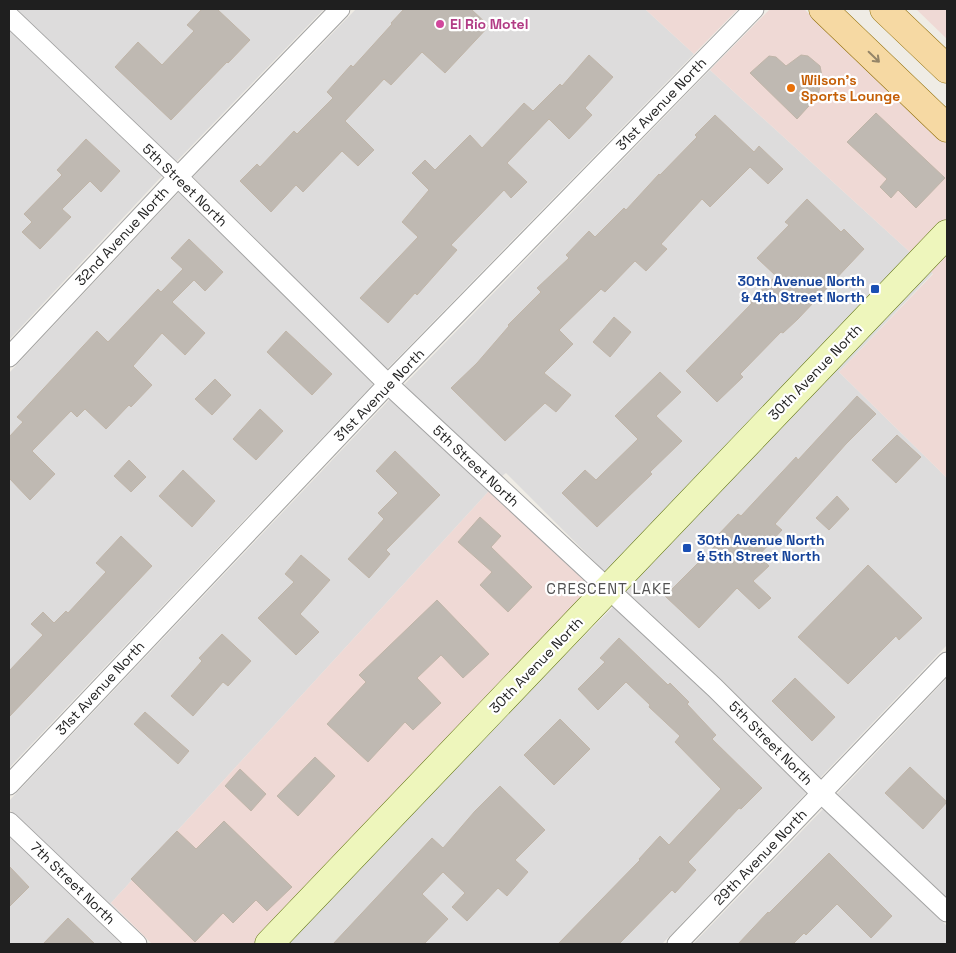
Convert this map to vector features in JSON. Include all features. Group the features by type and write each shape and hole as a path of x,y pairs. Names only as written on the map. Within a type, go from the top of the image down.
{"main road":[{"path":"823,9 947,128"},
{"path":"884,9 947,69"}],"street":[{"name":"32nd Avenue North","path":"9,357 178,177 340,9"},
{"name":"31st Avenue North","path":"9,785 388,384 754,9"},
{"name":"5th Street North","path":"9,16 178,177 388,384 715,688 821,793 947,912"},
{"name":"30th Avenue North","path":"269,944 947,234"},
{"name":"29th Avenue North","path":"677,944 947,662"},
{"name":"7th Street North","path":"9,822 137,944"}],"shaded area":[{"path":"15,9 324,9 176,162"},
{"path":"356,9 645,9 694,54 387,369 193,177"},
{"path":"645,9 738,9 694,54"},
{"path":"770,9 804,9 947,144 947,218 912,254 710,70"},
{"path":"916,9 947,9 947,39"},
{"path":"9,30 162,176 9,340"},
{"path":"710,70 912,254 607,574 506,473 502,476 404,385"},
{"path":"179,192 373,384 9,768 9,373"},
{"path":"947,251 947,478 839,372 933,274 929,270"},
{"path":"929,270 933,273 839,372 947,478 947,645 820,778 723,681 624,589"},
{"path":"390,399 489,491 111,903 146,939 9,809 9,801"},
{"path":"489,491 593,589 253,944 152,944 111,903"},
{"path":"613,607 708,695 806,793 662,944 285,944 492,728"},
{"path":"947,678 947,898 837,794"},
{"path":"823,809 947,926 947,944 693,944"},
{"path":"9,836 122,944 9,944"}],"building":[{"path":"202,9 217,9 250,40 171,120 115,67 138,42 162,65 194,31 187,25"},
{"path":"404,9 471,9 489,26 445,73 422,52 391,85 384,79 345,121 374,150 358,166 342,151 303,192 296,185 271,212 240,181 257,164 260,167 294,131 297,134 333,98 327,92 351,65 353,67"},
{"path":"589,55 613,77 585,108 592,115 569,139 549,119 507,163 527,182 511,198 504,190 451,245 457,250 417,295 415,293 388,323 360,298 418,237 402,222 429,190 412,173 425,160 435,170 470,135 482,148 524,103 533,111 560,84 562,86"},
{"name":"Wilson's Sports Lounge","path":"801,55 808,56 820,66 822,76 818,96 797,119 750,73 769,56 776,57 786,66"},
{"path":"876,113 945,178 916,208 898,190 891,198 880,187 887,179 847,142"},
{"path":"715,115 754,152 759,146 783,169 768,184 750,167 710,207 702,199 661,244 667,249 646,271 635,261 605,292 601,289 559,330 573,344 544,373 571,395 556,412 545,403 505,441 451,388 477,363 508,325 541,292 537,288 569,258 566,255 589,231 595,237 624,208 626,210 697,137 695,135"},
{"path":"86,139 120,171 101,192 90,181 62,209 71,217 40,249 22,232 32,222 24,214 62,175 57,170"},
{"path":"807,199 841,232 844,229 864,249 798,319 783,333 781,332 740,374 743,377 717,402 686,371 752,303 750,301 776,276 757,258 789,225 785,222"},
{"path":"189,239 223,272 205,291 194,280 172,302 205,333 185,355 162,333 133,366 152,385 106,429 85,409 77,417 71,411 32,451 55,474 30,500 9,478 9,437 23,422 17,417 97,331 108,342 158,289 161,292 183,269 171,258"},
{"path":"614,317 631,332 610,357 593,342"},
{"path":"286,331 332,374 312,395 267,352"},
{"path":"660,372 681,392 656,416 682,441 650,472 652,474 597,527 562,493 585,470 596,480 638,439 615,416"},
{"path":"215,379 231,395 212,415 195,399"},
{"path":"857,396 876,414 846,444 775,524 782,530 759,555 769,566 753,581 771,598 759,609 737,588 699,628 665,596 721,540 717,536 738,514 741,516 796,457 798,460"},
{"path":"260,409 283,431 256,460 233,439"},
{"path":"897,435 921,457 896,483 872,460"},
{"path":"395,451 440,495 386,550 390,554 369,578 348,559 384,519 378,513 398,493 376,471"},
{"path":"129,460 146,477 131,492 114,476"},
{"path":"183,470 215,501 192,527 159,496"},
{"path":"837,496 849,509 829,530 816,518"},
{"path":"480,517 501,536 491,547 532,587 508,612 480,585 492,572 458,542"},
{"path":"121,536 152,566 9,717 9,671 43,635 31,624 43,612 54,623 66,611 68,613 106,572 96,563"},
{"path":"301,555 330,580 300,614 319,632 296,655 258,618 294,582 285,574"},
{"path":"868,565 922,618 899,640 896,636 848,684 798,637"},
{"path":"437,600 489,654 463,678 441,655 417,678 441,703 413,730 405,722 368,762 327,724 366,682 359,675"},
{"path":"222,634 251,661 228,686 223,682 193,716 171,696 202,661 199,658"},
{"path":"619,638 668,685 670,683 689,702 687,704 716,735 712,739 762,788 741,809 739,808 688,862 696,870 675,893 672,890 619,944 558,944 640,860 660,836 669,845 721,789 675,742 680,736 626,682 598,710 578,689 605,662 600,658"},
{"path":"795,678 835,717 812,741 772,701"},
{"path":"145,712 189,751 178,764 134,724"},
{"path":"560,719 590,749 554,785 524,755"},
{"path":"315,757 335,776 298,816 277,796"},
{"path":"910,767 947,802 923,829 885,793"},
{"path":"240,769 266,794 251,811 225,786"},
{"path":"500,786 545,830 515,860 528,872 507,896 498,888 467,921 452,907 465,893 443,872 422,894 448,919 424,944 333,944 432,838 443,848"},
{"path":"224,821 292,887 267,911 256,900 233,923 223,913 195,942 131,879 177,831 196,849"},
{"path":"829,853 892,916 871,938 837,904 806,935 804,933 793,944 738,944 768,912"},
{"path":"9,866 29,887 9,907"},
{"path":"68,918 95,944 43,944"}],"place":[{"name":"El Rio Motel","path":"440,24"},
{"name":"Wilson's Sports Lounge","path":"791,88"},
{"name":"30th Avenue North & 4th Street North","path":"875,289"},
{"name":"30th Avenue North & 5th Street North","path":"687,548"}],"district":[{"name":"CRESCENT LAKE","path":"609,589"}]}
